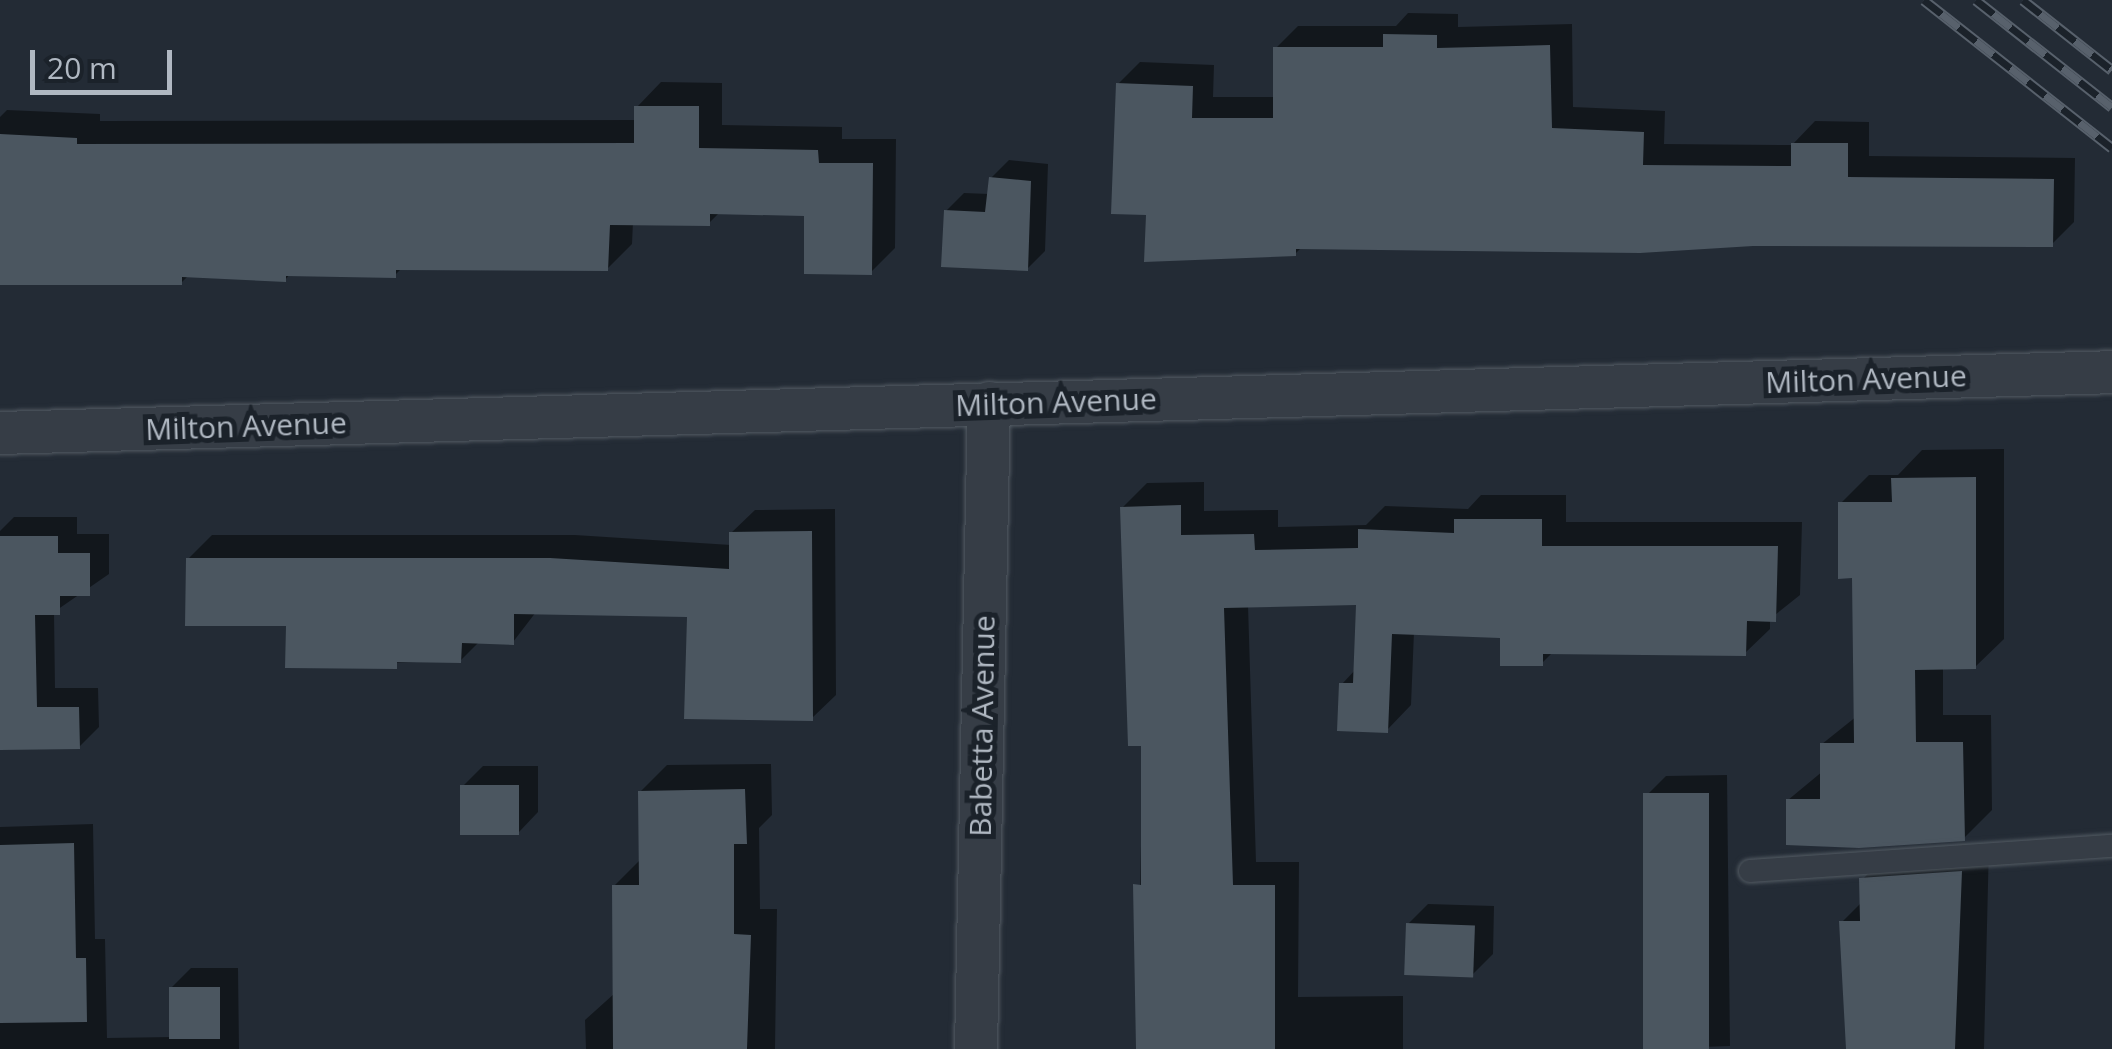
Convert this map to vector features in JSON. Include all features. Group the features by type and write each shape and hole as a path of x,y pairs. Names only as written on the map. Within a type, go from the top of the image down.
{"street":[{"name":"Milton Avenue","path":"0,434 2112,372"},
{"name":"Babetta Avenue","path":"976,1049 989,404"}],"lane":[{"path":"1750,871 2112,846"}],"building":[{"path":"1383,34 1437,35 1437,48 1550,45 1552,128 1644,132 1643,165 1791,166 1791,143 1848,143 1848,177 2054,179 2053,247 1753,246 1640,253 1296,249 1296,256 1144,262 1146,215 1111,214 1116,83 1193,86 1192,118 1273,118 1273,47 1383,47"},
{"path":"634,106 699,106 699,148 818,150 819,163 873,163 872,275 804,274 804,216 710,214 710,226 610,225 608,271 396,270 396,278 286,276 286,282 182,277 182,285 0,285 0,134 77,138 77,144 634,143"},
{"path":"989,177 1031,181 1028,271 941,267 944,210 985,212"},
{"path":"1976,477 1976,669 1915,670 1916,742 1963,742 1965,841 1859,848 1786,845 1786,799 1820,799 1820,743 1854,743 1852,578 1838,579 1838,502 1892,502 1891,478"},
{"path":"1181,505 1181,535 1254,534 1255,550 1358,548 1358,529 1454,533 1454,519 1542,519 1542,546 1778,546 1776,622 1747,621 1746,656 1543,654 1543,666 1500,666 1500,638 1392,634 1388,733 1337,731 1339,683 1353,683 1356,605 1224,608 1233,885 1275,885 1275,1049 1136,1049 1133,884 1141,885 1141,746 1128,746 1120,507"},
{"path":"812,531 813,721 684,719 687,617 514,614 514,645 462,643 461,663 397,662 397,669 285,668 286,626 185,626 186,558 550,558 729,569 729,532"},
{"path":"0,536 58,536 58,553 90,553 90,596 60,596 60,615 35,615 37,707 79,707 80,749 0,750"},
{"path":"460,785 519,785 519,835 460,835"},
{"path":"745,789 747,844 734,844 734,934 751,935 747,1049 613,1049 612,885 639,885 638,791"},
{"path":"1643,793 1709,793 1709,1049 1643,1049"},
{"path":"74,843 76,958 86,958 87,1022 0,1023 0,845"},
{"path":"1962,871 1955,1049 1846,1049 1839,921 1860,921 1859,878"},
{"path":"1406,923 1475,925 1473,977 1404,975"},
{"path":"169,987 220,987 220,1039 169,1039"}],"railway":[{"path":"1924,0 2112,148"},
{"path":"1976,0 2112,107"},
{"path":"2023,0 2112,70"}]}
